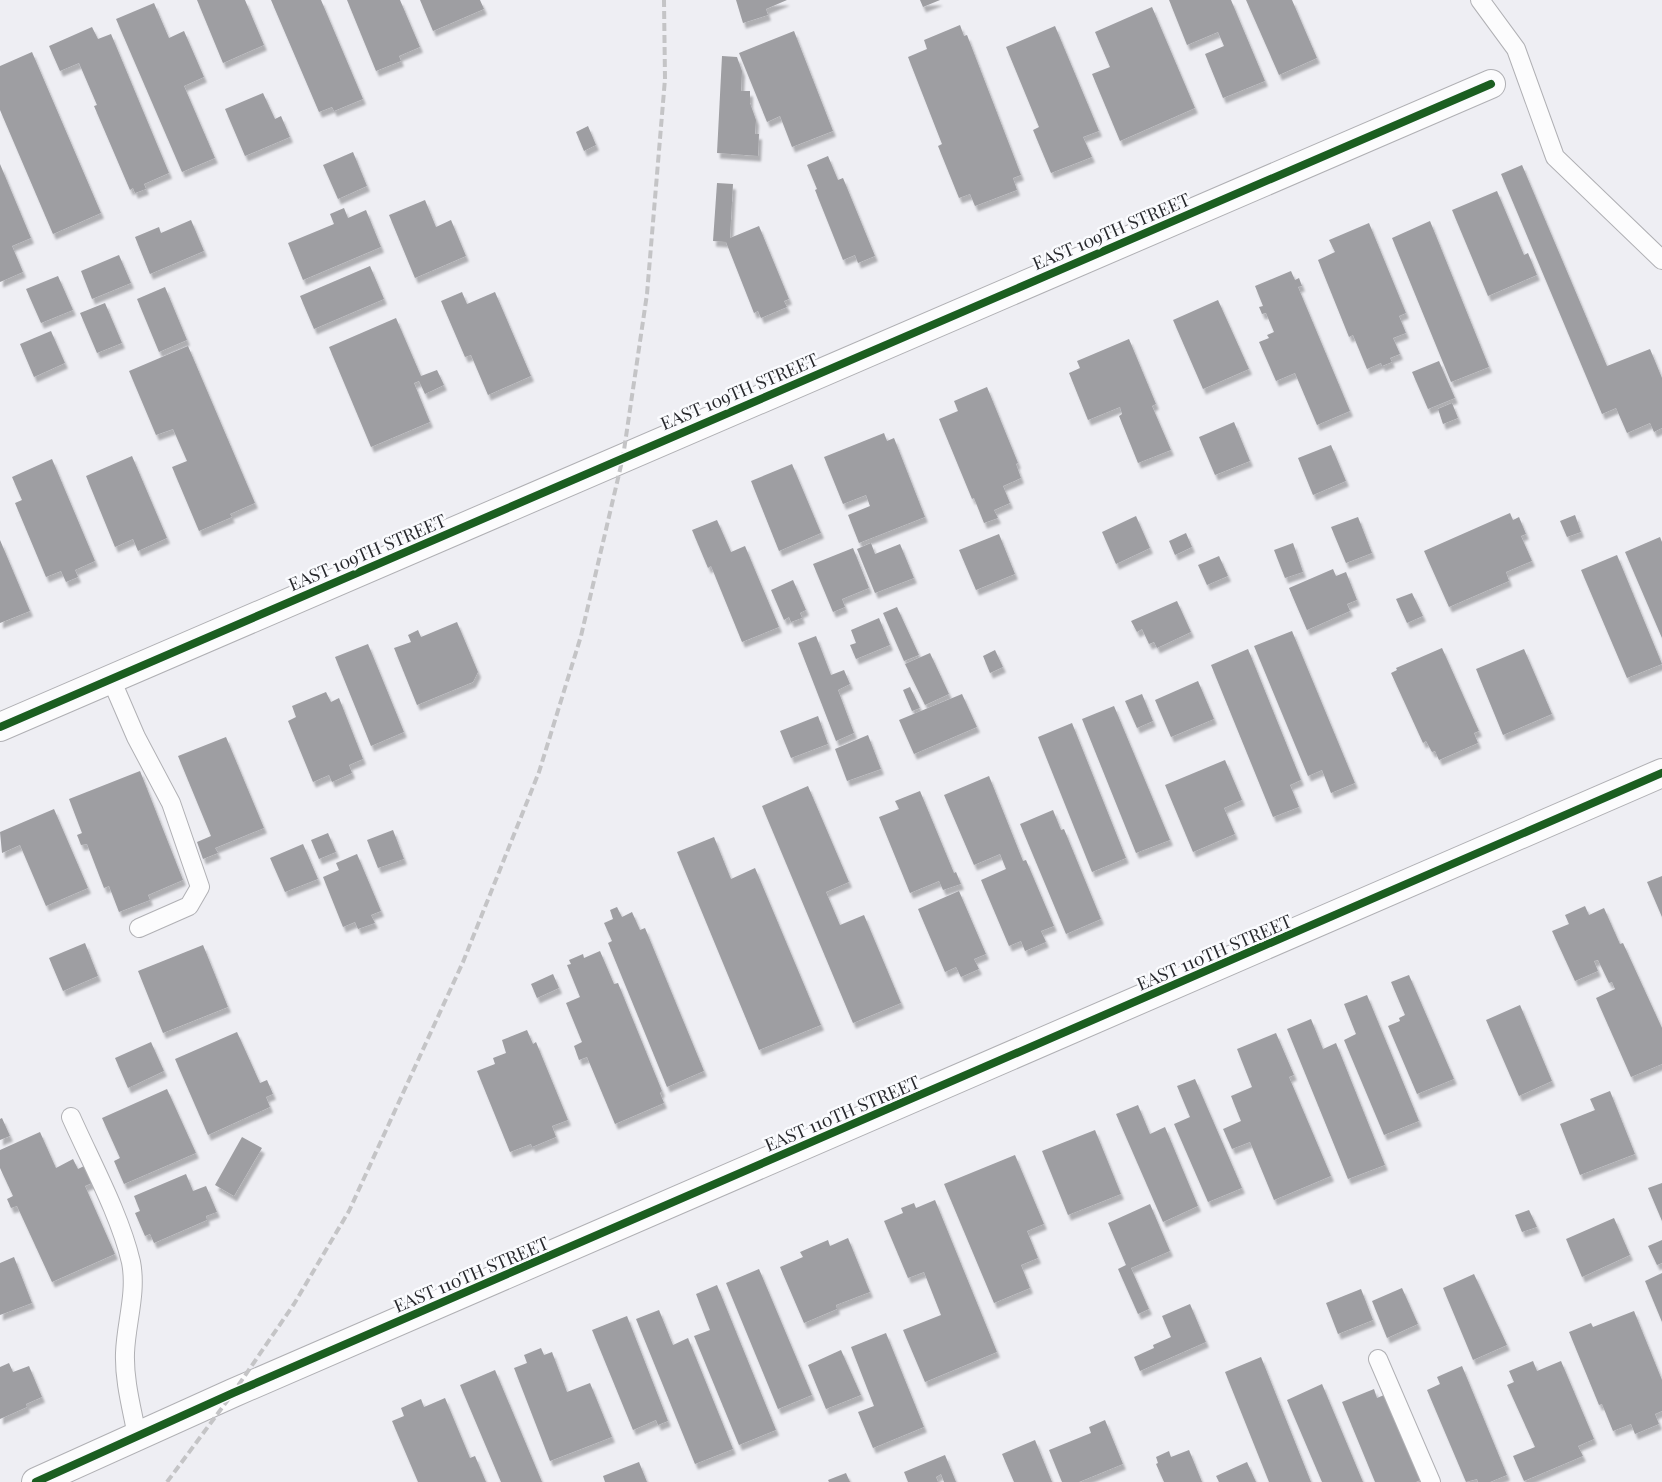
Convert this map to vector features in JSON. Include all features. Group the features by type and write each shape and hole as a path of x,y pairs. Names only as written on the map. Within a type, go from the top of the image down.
{"street":[{"name":"EAST 109TH STREET","path":"0,727 1491,84"},
{"name":"EAST 110TH STREET","path":"36,1482 137,1436 1662,773"}],"lane":[{"path":"1480,0 1516,49 1555,157 1662,260"},
{"path":"110,679 136,737 171,803 200,888 189,906 140,928"},
{"path":"71,1117 122,1232 131,1262 133,1281 125,1352 126,1374 137,1436"},
{"path":"1378,1359 1431,1482"}],"building":[{"path":"197,0 245,0 264,45 223,63"},
{"path":"271,0 321,0 363,99 334,111 332,107 319,112"},
{"path":"347,0 400,0 420,47 399,56 401,61 376,71"},
{"path":"420,0 480,0 484,9 433,31"},
{"path":"736,0 787,0 766,9 768,15 743,23"},
{"path":"920,0 940,0 923,7"},
{"path":"1169,0 1231,0 1265,81 1223,98 1205,54 1224,46 1218,32 1187,45"},
{"path":"1246,0 1292,0 1317,58 1279,75"},
{"path":"154,3 169,38 184,31 204,77 184,86 215,158 182,172 116,19"},
{"path":"1152,7 1195,108 1120,141 1092,74 1110,67 1095,32"},
{"path":"960,25 964,36 967,35 1021,175 1013,178 1017,190 975,206 970,194 959,198 938,146 942,144 908,57 927,49 924,40"},
{"path":"1055,26 1099,131 1083,137 1092,157 1051,173 1033,130 1039,127 1006,47"},
{"path":"92,27 98,39 111,34 169,173 144,184 146,189 135,193 133,188 130,190 94,106 97,105 79,63 60,71 49,46"},
{"path":"794,31 833,131 792,147 780,116 767,122 739,53"},
{"path":"32,52 101,213 53,234 0,110 0,66"},
{"path":"722,56 737,57 742,71 741,91 750,91 750,103 756,120 755,134 759,134 758,156 717,153"},
{"path":"263,93 275,119 281,116 290,137 245,156 225,109"},
{"path":"588,126 596,145 584,151 576,132"},
{"path":"353,152 367,186 338,199 323,165"},
{"path":"828,156 838,180 843,178 875,256 858,263 855,255 843,260 807,165"},
{"path":"0,164 31,238 12,246 23,272 0,282"},
{"path":"1522,165 1607,366 1650,349 1662,378 1662,428 1654,432 1650,423 1627,433 1616,408 1602,414 1501,174"},
{"path":"717,183 733,184 730,238 759,226 789,299 784,301 787,307 761,318 758,311 754,313 726,242 713,241"},
{"path":"1497,191 1524,255 1528,253 1537,275 1488,296 1452,210"},
{"path":"425,200 436,227 451,220 466,256 415,278 389,215"},
{"path":"344,208 348,218 366,210 381,247 303,280 288,243 334,224 330,214"},
{"path":"191,220 204,251 150,274 135,237 159,227 161,233"},
{"path":"1430,221 1489,367 1451,382 1392,238"},
{"path":"1369,223 1406,313 1399,316 1406,333 1393,338 1400,354 1390,358 1392,362 1382,366 1381,363 1367,369 1353,335 1349,337 1318,260 1335,252 1329,240"},
{"path":"119,255 131,283 92,299 81,271"},
{"path":"370,266 384,299 314,329 300,296"},
{"path":"1291,271 1295,280 1299,278 1302,286 1298,287 1350,411 1317,425 1295,373 1276,381 1259,342 1269,338 1267,335 1274,332 1266,313 1262,314 1259,307 1263,306 1255,286"},
{"path":"58,276 73,310 41,323 26,289"},
{"path":"165,287 187,340 159,352 137,299"},
{"path":"462,292 467,304 495,292 531,376 488,395 471,355 465,357 441,301"},
{"path":"1218,300 1249,369 1203,389 1173,320"},
{"path":"105,303 122,343 97,353 80,313"},
{"path":"396,318 421,376 437,370 444,385 425,394 419,381 414,383 430,422 371,447 329,347"},
{"path":"51,331 65,363 34,377 20,344"},
{"path":"1129,339 1156,404 1152,406 1171,450 1138,463 1119,416 1122,414 1120,407 1088,420 1069,373 1080,368 1077,361"},
{"path":"188,346 255,503 230,514 232,517 199,531 172,467 187,461 173,429 156,435 129,371"},
{"path":"1439,361 1455,398 1428,409 1412,372"},
{"path":"987,387 1018,463 1016,464 1021,478 1003,486 1010,503 994,510 998,518 984,523 939,419 958,411 954,401"},
{"path":"1452,403 1458,418 1443,424 1438,409"},
{"path":"1234,422 1250,461 1215,475 1199,437"},
{"path":"884,433 887,441 894,438 925,517 859,543 848,515 870,506 866,495 843,504 824,457"},
{"path":"1331,445 1346,481 1313,495 1298,458"},
{"path":"132,456 167,538 138,551 133,539 115,547 86,476"},
{"path":"52,459 95,561 75,570 78,577 66,582 61,571 46,577 15,503 22,500 12,477"},
{"path":"792,464 821,533 779,551 751,481"},
{"path":"1510,513 1513,520 1519,517 1526,534 1521,536 1532,561 1506,572 1509,581 1449,607 1424,551"},
{"path":"1575,515 1581,532 1567,537 1560,521"},
{"path":"1136,516 1150,548 1116,564 1102,532"},
{"path":"1358,517 1372,553 1346,563 1331,527"},
{"path":"717,520 731,552 745,546 779,627 742,642 711,566 708,568 692,530"},
{"path":"1186,533 1192,547 1175,555 1169,541"},
{"path":"999,534 1015,574 976,590 959,550"},
{"path":"1660,537 1662,542 1662,638 1625,552"},
{"path":"0,540 30,611 0,623"},
{"path":"871,543 875,554 900,544 914,578 875,593 857,549"},
{"path":"1293,543 1303,572 1285,578 1274,550"},
{"path":"853,548 869,588 842,599 845,607 833,612 813,564"},
{"path":"1617,555 1662,664 1627,678 1581,570"},
{"path":"1219,556 1228,576 1207,585 1198,565"},
{"path":"1333,569 1336,576 1346,572 1357,600 1347,604 1350,611 1307,630 1289,588"},
{"path":"793,580 806,610 800,613 802,618 791,622 789,617 784,620 771,590"},
{"path":"1412,593 1423,616 1407,623 1396,599"},
{"path":"1177,601 1191,632 1157,648 1154,642 1149,644 1142,629 1137,632 1131,621"},
{"path":"897,607 919,655 904,661 883,613"},
{"path":"879,618 890,645 856,659 850,645 856,643 851,630"},
{"path":"457,622 478,672 473,682 417,705 394,648 411,642 408,635 418,630 421,637"},
{"path":"1292,631 1355,783 1331,793 1322,770 1308,776 1254,646"},
{"path":"816,636 831,675 844,670 850,684 838,690 854,733 836,741 798,643"},
{"path":"368,644 404,732 371,746 335,657"},
{"path":"1442,648 1479,731 1474,733 1478,743 1439,760 1435,751 1432,752 1426,741 1423,743 1391,673 1397,670 1396,668"},
{"path":"1248,649 1301,780 1290,785 1299,807 1273,817 1211,665"},
{"path":"1524,649 1552,714 1503,735 1476,669"},
{"path":"995,650 1003,667 990,673 983,656"},
{"path":"930,653 949,694 925,705 905,664"},
{"path":"1198,681 1214,719 1171,737 1155,700"},
{"path":"910,687 920,708 912,711 903,690"},
{"path":"326,692 331,702 339,698 363,759 349,765 352,773 332,782 329,775 313,782 288,721 296,717 292,706"},
{"path":"962,694 977,727 914,754 899,720"},
{"path":"1142,694 1153,721 1137,728 1125,701"},
{"path":"1114,706 1170,840 1136,853 1082,719"},
{"path":"818,716 828,744 791,758 780,731"},
{"path":"1072,723 1126,858 1092,872 1038,737"},
{"path":"868,735 881,769 847,781 835,749"},
{"path":"226,737 264,828 215,848 218,853 203,859 197,842 211,836 178,756"},
{"path":"1225,760 1242,800 1224,808 1235,834 1193,852 1165,785"},
{"path":"140,771 183,880 148,895 150,900 119,912 109,886 104,888 87,844 81,845 77,835 82,833 69,799"},
{"path":"989,776 1023,861 1026,860 1054,926 1041,931 1046,942 1025,951 1021,941 1009,946 981,880 1006,869 1000,854 974,865 944,795"},
{"path":"808,786 849,882 826,892 840,925 864,915 901,1003 853,1023 762,806"},
{"path":"920,791 954,873 956,872 961,884 943,890 939,881 910,893 879,817 899,809 895,801"},
{"path":"54,809 88,888 46,906 20,845 2,853 0,832"},
{"path":"1053,810 1061,830 1064,829 1101,919 1066,934 1020,824"},
{"path":"393,830 404,859 378,868 367,840"},
{"path":"328,833 336,852 319,859 311,840"},
{"path":"714,837 731,879 755,868 821,1025 759,1050 677,852"},
{"path":"303,844 318,879 285,892 270,858"},
{"path":"357,854 381,911 371,915 375,923 358,929 355,922 343,927 323,877 339,870 336,863"},
{"path":"1662,876 1662,917 1647,882"},
{"path":"959,891 986,954 974,959 979,969 961,977 956,967 945,972 918,909"},
{"path":"1585,906 1589,915 1604,908 1620,944 1623,943 1662,1028 1662,1064 1631,1077 1596,998 1615,989 1612,982 1609,983 1598,960 1594,961 1598,971 1575,981 1552,931 1569,924 1565,915"},
{"path":"617,907 622,917 632,912 640,930 645,928 704,1071 667,1087 608,943 612,941 604,923 613,919 610,910"},
{"path":"85,943 98,976 63,991 49,958"},
{"path":"203,945 228,1007 163,1033 138,971"},
{"path":"600,951 614,984 618,983 662,1091 660,1093 664,1103 615,1124 587,1057 579,1060 574,1046 582,1042 566,1003 580,997 567,965 571,964 569,960 583,954 584,958"},
{"path":"553,974 559,988 537,998 531,984"},
{"path":"1409,975 1454,1079 1417,1094 1388,1026 1400,1021 1399,1018 1405,1015 1391,982"},
{"path":"1367,995 1419,1121 1384,1135 1344,1040 1356,1034 1344,1004"},
{"path":"1520,1005 1552,1081 1519,1096 1486,1020"},
{"path":"1311,1019 1323,1049 1336,1043 1385,1165 1348,1179 1287,1029"},
{"path":"527,1030 533,1044 536,1042 568,1120 552,1126 556,1137 532,1147 531,1144 510,1152 477,1071 495,1064 493,1058 506,1053 502,1040"},
{"path":"237,1032 260,1083 267,1080 273,1094 266,1097 270,1107 208,1135 175,1059"},
{"path":"1276,1033 1294,1075 1289,1077 1331,1176 1274,1200 1250,1142 1232,1149 1223,1129 1241,1121 1231,1096 1252,1087 1237,1049"},
{"path":"151,1042 164,1071 128,1088 115,1058"},
{"path":"1195,1079 1242,1188 1208,1202 1174,1124 1190,1117 1177,1086"},
{"path":"167,1089 196,1153 124,1184 114,1161 120,1158 102,1118"},
{"path":"1610,1091 1635,1154 1580,1175 1560,1124 1595,1110 1590,1099"},
{"path":"1138,1105 1150,1134 1165,1127 1198,1206 1163,1222 1116,1114"},
{"path":"2,1118 10,1136 0,1140 0,1119"},
{"path":"1095,1130 1121,1194 1068,1215 1042,1151"},
{"path":"40,1132 56,1168 73,1159 78,1169 84,1166 92,1183 85,1186 115,1254 52,1282 17,1206 11,1208 7,1199 13,1196 0,1168 0,1150"},
{"path":"242,1137 262,1148 234,1196 215,1185"},
{"path":"1015,1155 1044,1224 1027,1231 1038,1258 1021,1265 1030,1288 994,1303 944,1184"},
{"path":"186,1174 193,1191 206,1186 217,1212 206,1216 207,1220 154,1243 150,1234 145,1236 135,1213 140,1211 134,1196"},
{"path":"1662,1183 1662,1221 1648,1188"},
{"path":"935,1200 997,1352 925,1382 903,1330 941,1315 924,1272 908,1278 884,1221 903,1213 901,1208 914,1203 916,1208"},
{"path":"1150,1204 1170,1251 1131,1268 1149,1309 1138,1314 1118,1269 1126,1265 1108,1223"},
{"path":"1529,1210 1537,1227 1522,1232 1515,1215"},
{"path":"1614,1218 1630,1255 1582,1277 1566,1239"},
{"path":"848,1238 870,1292 836,1305 837,1309 804,1323 780,1267 803,1257 800,1252 828,1240 830,1246"},
{"path":"1662,1240 1662,1263 1657,1265 1648,1246"},
{"path":"14,1257 32,1303 0,1315 0,1263"},
{"path":"759,1269 812,1395 778,1409 726,1283"},
{"path":"1662,1273 1662,1322 1645,1281"},
{"path":"1474,1274 1507,1345 1473,1360 1443,1288"},
{"path":"717,1285 776,1430 739,1445 694,1336 710,1330 696,1294"},
{"path":"1402,1288 1418,1324 1387,1338 1372,1301"},
{"path":"1361,1289 1373,1320 1338,1334 1326,1303"},
{"path":"1190,1304 1206,1342 1140,1371 1134,1357 1154,1348 1153,1345 1171,1337 1162,1316"},
{"path":"659,1310 673,1345 688,1338 733,1449 695,1464 636,1319"},
{"path":"1634,1311 1662,1380 1662,1411 1655,1414 1659,1424 1635,1434 1631,1424 1613,1431 1602,1404 1599,1405 1569,1332 1591,1323 1593,1327"},
{"path":"627,1316 668,1421 658,1425 656,1420 633,1430 592,1330"},
{"path":"886,1333 924,1427 873,1448 858,1412 874,1406 851,1347"},
{"path":"541,1348 544,1355 552,1352 567,1392 590,1383 612,1437 550,1461 514,1368 527,1363 524,1355"},
{"path":"841,1350 861,1395 826,1409 808,1365"},
{"path":"1261,1357 1311,1482 1269,1482 1225,1372"},
{"path":"1533,1361 1537,1371 1561,1361 1594,1439 1578,1446 1583,1456 1524,1481 1513,1456 1535,1447 1507,1385 1514,1382 1509,1371"},
{"path":"9,1363 13,1372 29,1366 42,1397 26,1404 27,1407 0,1419 0,1367"},
{"path":"1462,1366 1507,1475 1490,1482 1478,1482 1477,1479 1466,1482 1427,1390 1440,1384 1437,1377"},
{"path":"495,1370 542,1482 501,1482 460,1385"},
{"path":"1322,1384 1363,1482 1322,1482 1287,1400"},
{"path":"1374,1389 1377,1398 1384,1395 1427,1477 1416,1482 1375,1482 1342,1402"},
{"path":"445,1398 470,1458 475,1456 486,1482 418,1482 392,1421 404,1416 401,1408 421,1399 424,1407"},
{"path":"1105,1420 1123,1464 1079,1482 1062,1482 1049,1450 1091,1433 1089,1427"},
{"path":"1035,1440 1052,1482 1014,1482 1002,1454"},
{"path":"1189,1450 1202,1482 1164,1482 1156,1464 1158,1463 1156,1457 1169,1451 1171,1457"},
{"path":"945,1455 956,1482 944,1482 941,1474 936,1477 938,1482 908,1482 904,1472"},
{"path":"639,1462 647,1482 605,1482 603,1476"},
{"path":"1247,1462 1256,1482 1219,1482 1216,1476"},
{"path":"846,1473 850,1482 829,1482 828,1480"}],"railway":[{"path":"167,1482 233,1393 294,1304 349,1211 463,962 539,772 581,636 623,457 647,294 665,79 664,0"}],"cycle path":[{"path":"0,727 1491,84"},
{"path":"36,1482 233,1393 1662,773"}]}
